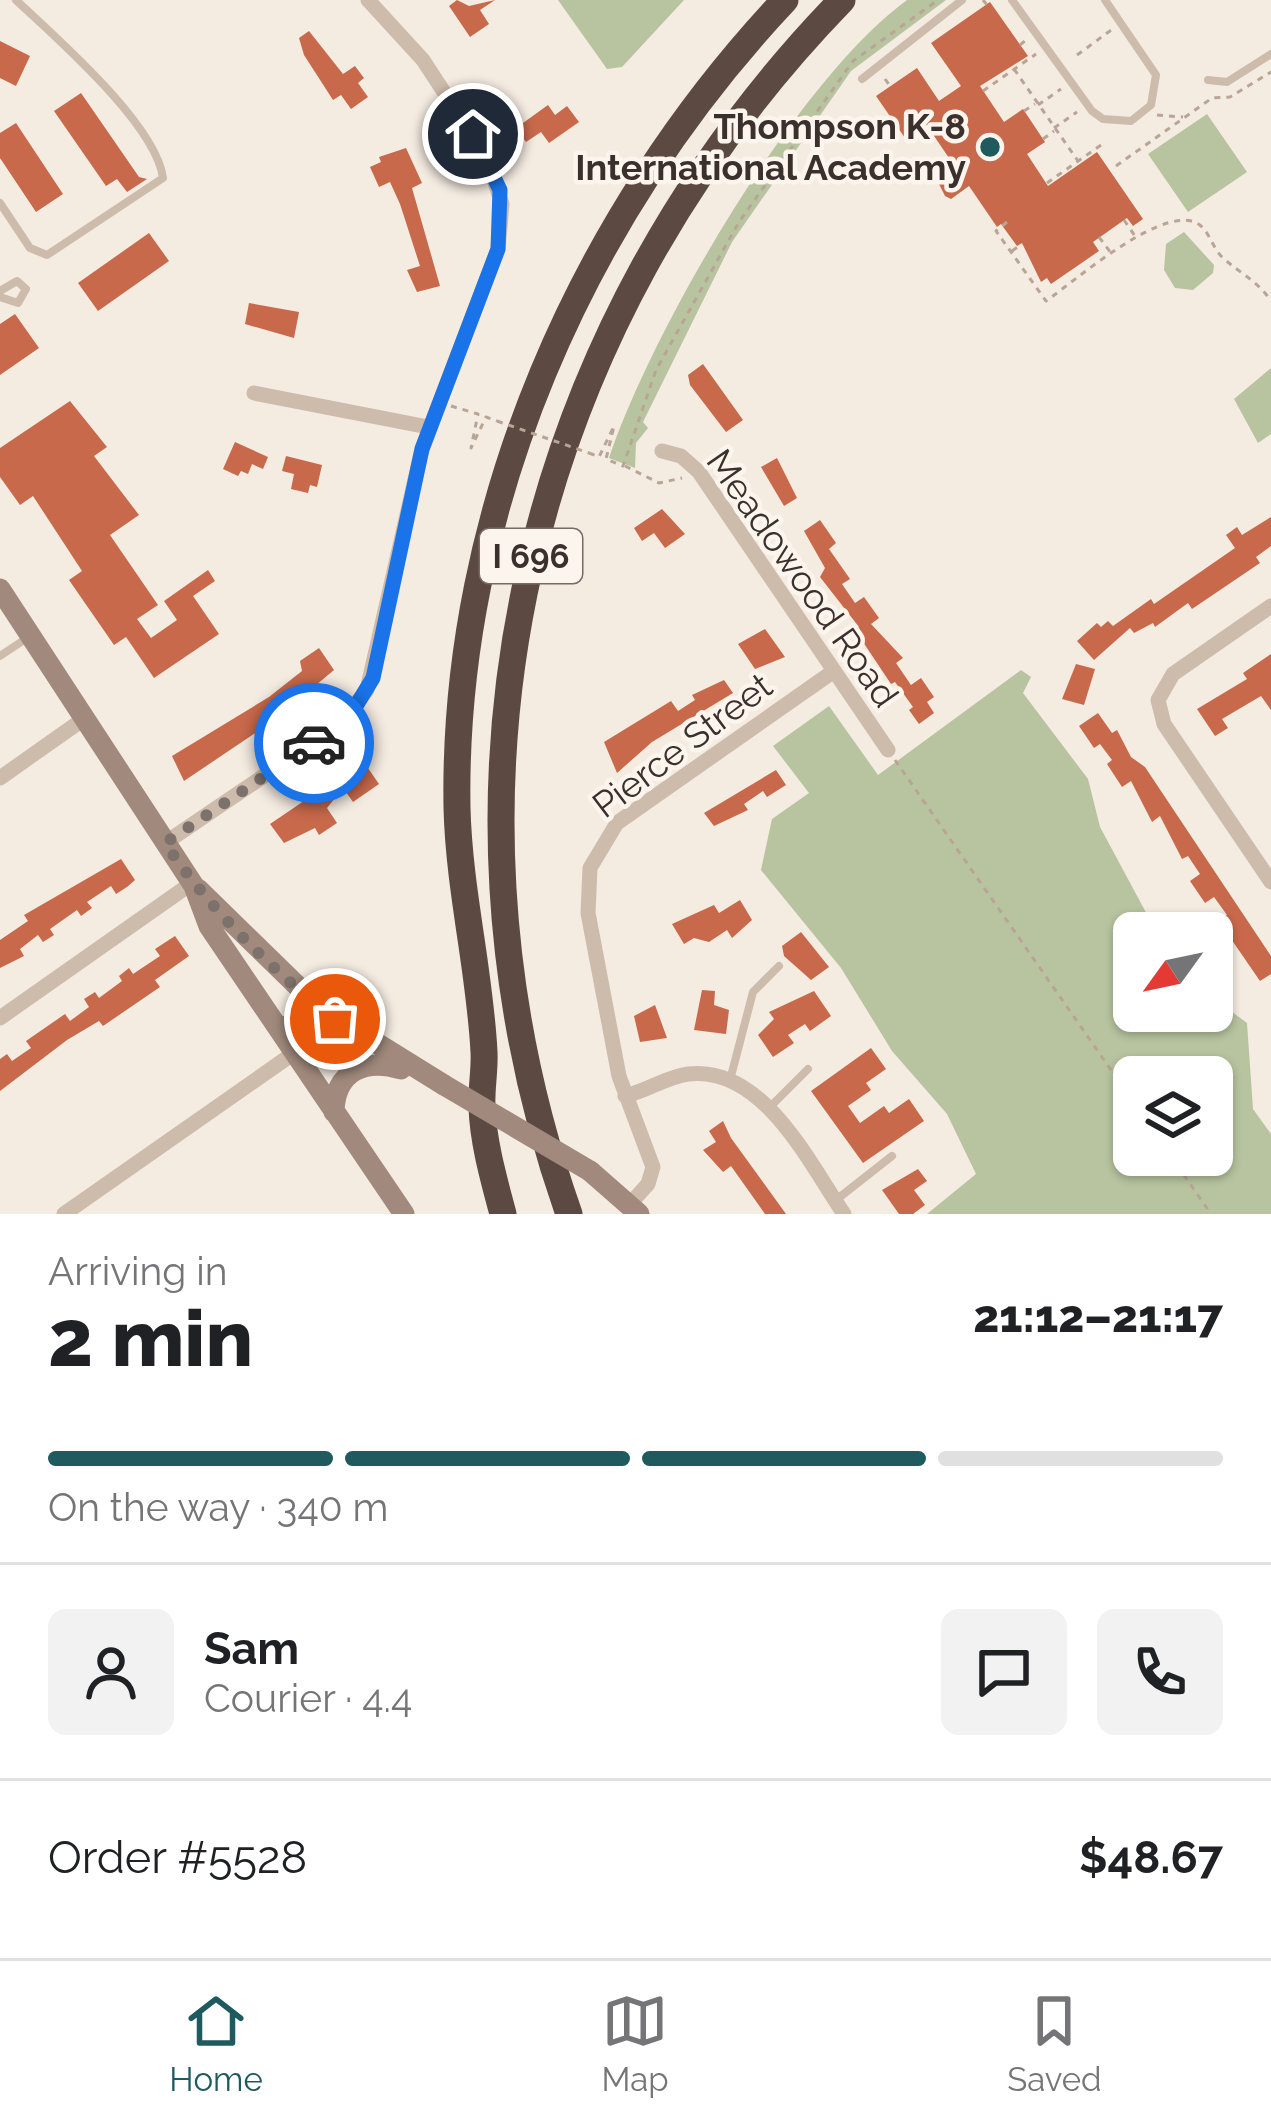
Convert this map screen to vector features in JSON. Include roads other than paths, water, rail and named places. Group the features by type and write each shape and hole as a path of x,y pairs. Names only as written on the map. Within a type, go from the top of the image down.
{"highway":[{"name":"I 696","path":"502,1214 482,1109 484,1052 459,856 459,756 476,610 510,466 570,312 633,196 693,110 785,0"},
{"name":"I 696","path":"569,1214 520,1039 504,888 504,736 529,565 567,431 639,269 719,143 842,0"}],"main road":[{"path":"0,589 193,885 280,973 335,1019 590,1171 635,1209"},
{"path":"193,885 209,926 404,1214"},
{"path":"242,976 311,1047 329,1041 335,1019"},
{"path":"334,1112 343,1081 368,1063 440,1082"}],"street":[{"path":"165,843 322,737 360,702 376,667 397,549 428,427 495,260 503,216 495,176 459,110 414,49 368,0"},
{"path":"254,393 428,427"},
{"name":"Meadowood Road","path":"662,452 681,456 699,472 888,750"},
{"path":"1269,874 1159,712 1161,688 1271,606"},
{"name":"Pierce Street","path":"635,1209 653,1167 625,1096 588,913 587,889 597,850 616,823 834,671"},
{"path":"0,778 85,718"},
{"path":"0,1018 193,885"},
{"path":"64,1214 294,1053"},
{"path":"625,1096 693,1073 730,1080 767,1108 840,1207"}],"lane":[{"path":"0,203 30,248 47,255 163,178 141,135 90,69 16,0"},
{"path":"862,79 962,0"},
{"path":"1012,0 1084,104 1103,119 1131,121 1151,105 1156,75 1105,0"},
{"path":"1208,80 1227,82 1271,54"},
{"path":"0,656 31,635"},
{"path":"730,1080 753,992 779,966"},
{"path":"767,1108 808,1070"},
{"path":"840,1207 892,1156"}],"place":[{"name":"Thompson K-8 International Academy","path":"990,147"}]}
